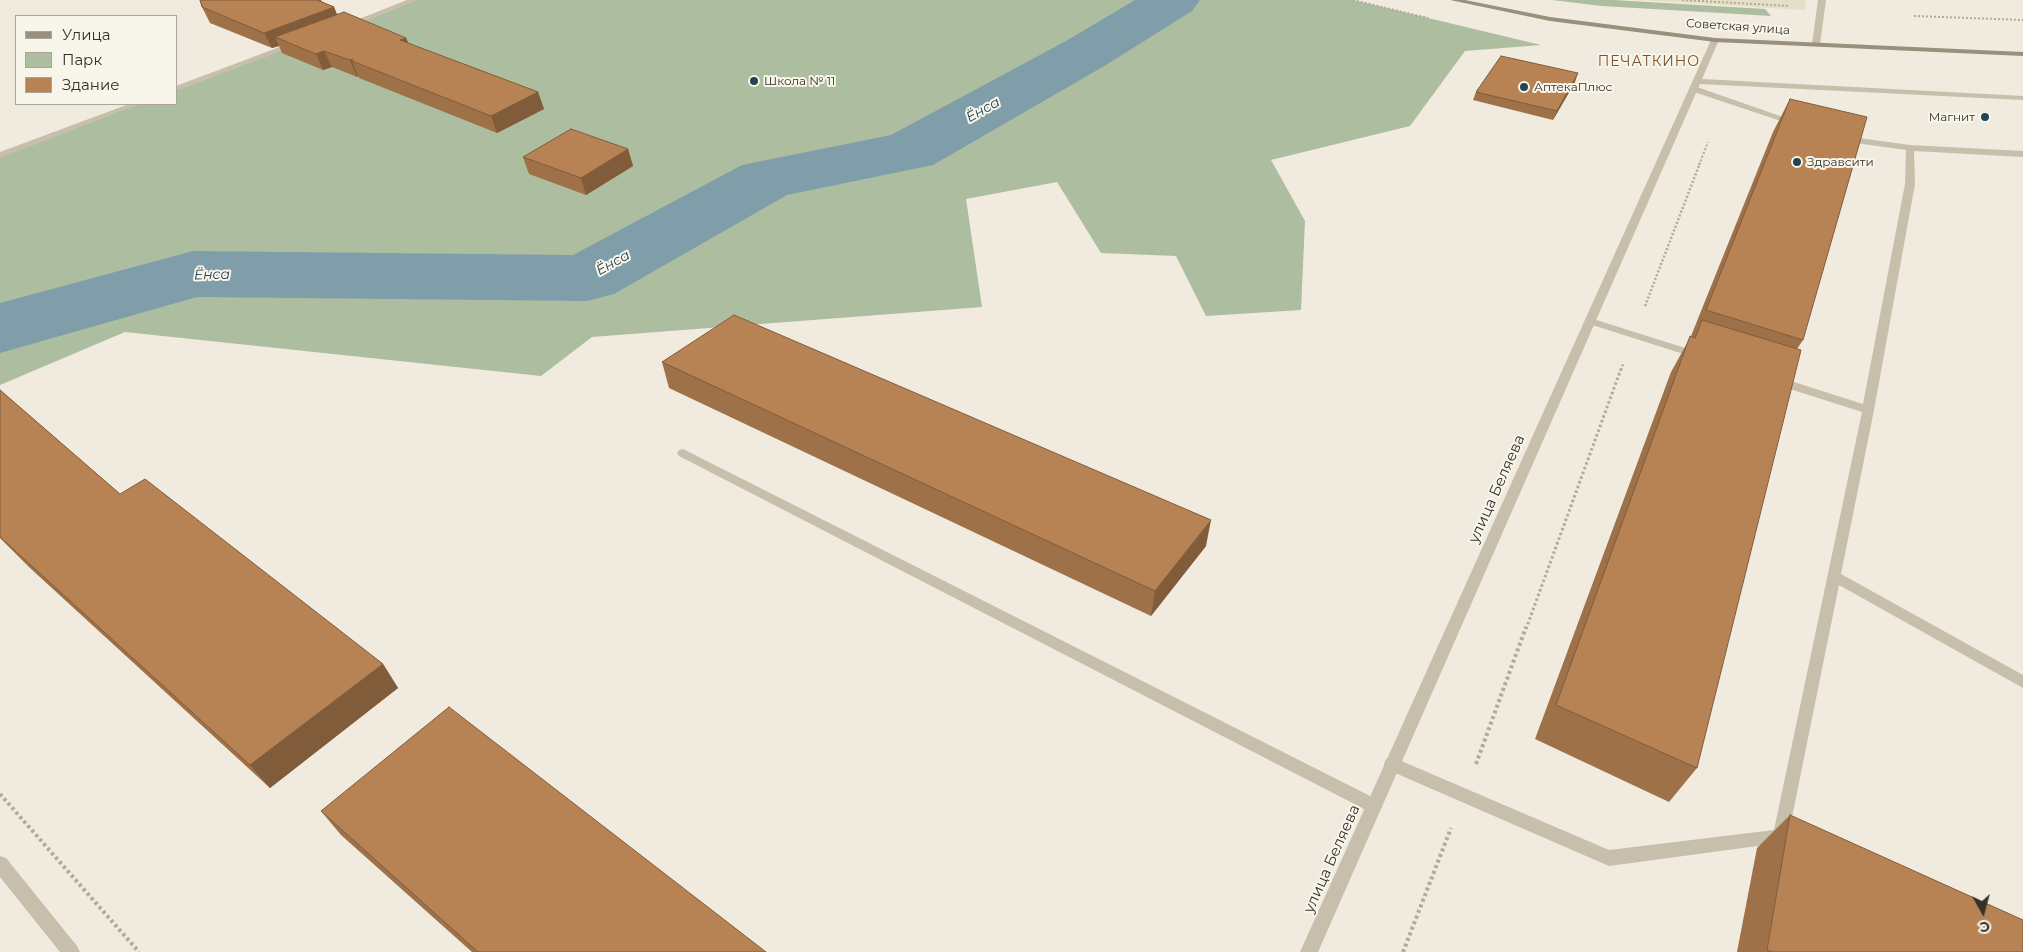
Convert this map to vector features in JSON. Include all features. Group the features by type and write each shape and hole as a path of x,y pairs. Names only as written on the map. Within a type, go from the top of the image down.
{"main road":[{"name":"Советская улица","path":"1454,0 1550,19 1715,40 2023,54"}],"street":[{"path":"340,27 414,0"},
{"path":"1816,44 1822,0"},
{"name":"улица Беляева","path":"1308,952 1715,40"},
{"path":"178,88 304,41"},
{"path":"1695,85 2023,98"},
{"path":"1695,85 1724,99 1805,126"},
{"path":"0,155 133,105"},
{"path":"1832,136 1910,148 2023,154"},
{"path":"1392,764 1609,858 1781,837 1868,410 1910,184 1910,148"},
{"path":"1590,321 1709,359"},
{"path":"1765,377 1868,410"},
{"path":"683,452 1374,806"},
{"path":"1834,576 2023,682"},
{"path":"0,864 71,952"}],"path":[{"path":"1682,0 1790,6 1820,13"},
{"path":"1907,16 2023,20"},
{"path":"1403,952 1464,796 1634,335 1724,99"},
{"path":"0,794 139,952"}],"green space":[{"path":"414,0 1353,0 1541,45 1465,51 1410,126 1271,160 1305,221 1301,310 1206,316 1176,256 1101,253 1057,182 966,199 982,307 592,337 541,376 125,332 0,385 0,155 133,105 178,105 178,88"},
{"path":"1552,0 1614,0 1765,9 1771,16 1602,6"}],"shaded area":[{"path":"1640,0 1806,0 1805,10"}],"building":[{"path":"200,0 317,0 334,7 264,33 202,7"},
{"path":"344,12 406,38 400,40 538,92 491,116 352,61 353,59 350,60 324,51 316,54 275,37"},
{"path":"1501,56 1578,73 1557,111 1476,92"},
{"path":"1790,99 1867,117 1803,340 1706,310"},
{"path":"571,129 628,149 581,178 523,157"},
{"path":"734,315 1211,520 1155,591 662,362"},
{"path":"1702,320 1801,350 1697,768 1556,705 1690,336 1695,338"},
{"path":"0,390 120,494 145,479 383,664 250,765 0,537"},
{"path":"449,707 766,952 478,952 321,811"},
{"path":"1790,815 2023,920 2023,952 1772,952 1767,950"}],"waterway":[{"name":"Ёнса","path":"0,328 193,274 587,278 766,179 910,151 1086,53 1173,0"}],"place":[{"name":"Школа № 11","path":"754,81"},
{"name":"АптекаПлюс","path":"1524,87"},
{"name":"Магнит","path":"1985,117"},
{"name":"Здравсити","path":"1797,162"}],"district":[{"name":"ПЕЧАТКИНО","path":"1649,62"}]}
